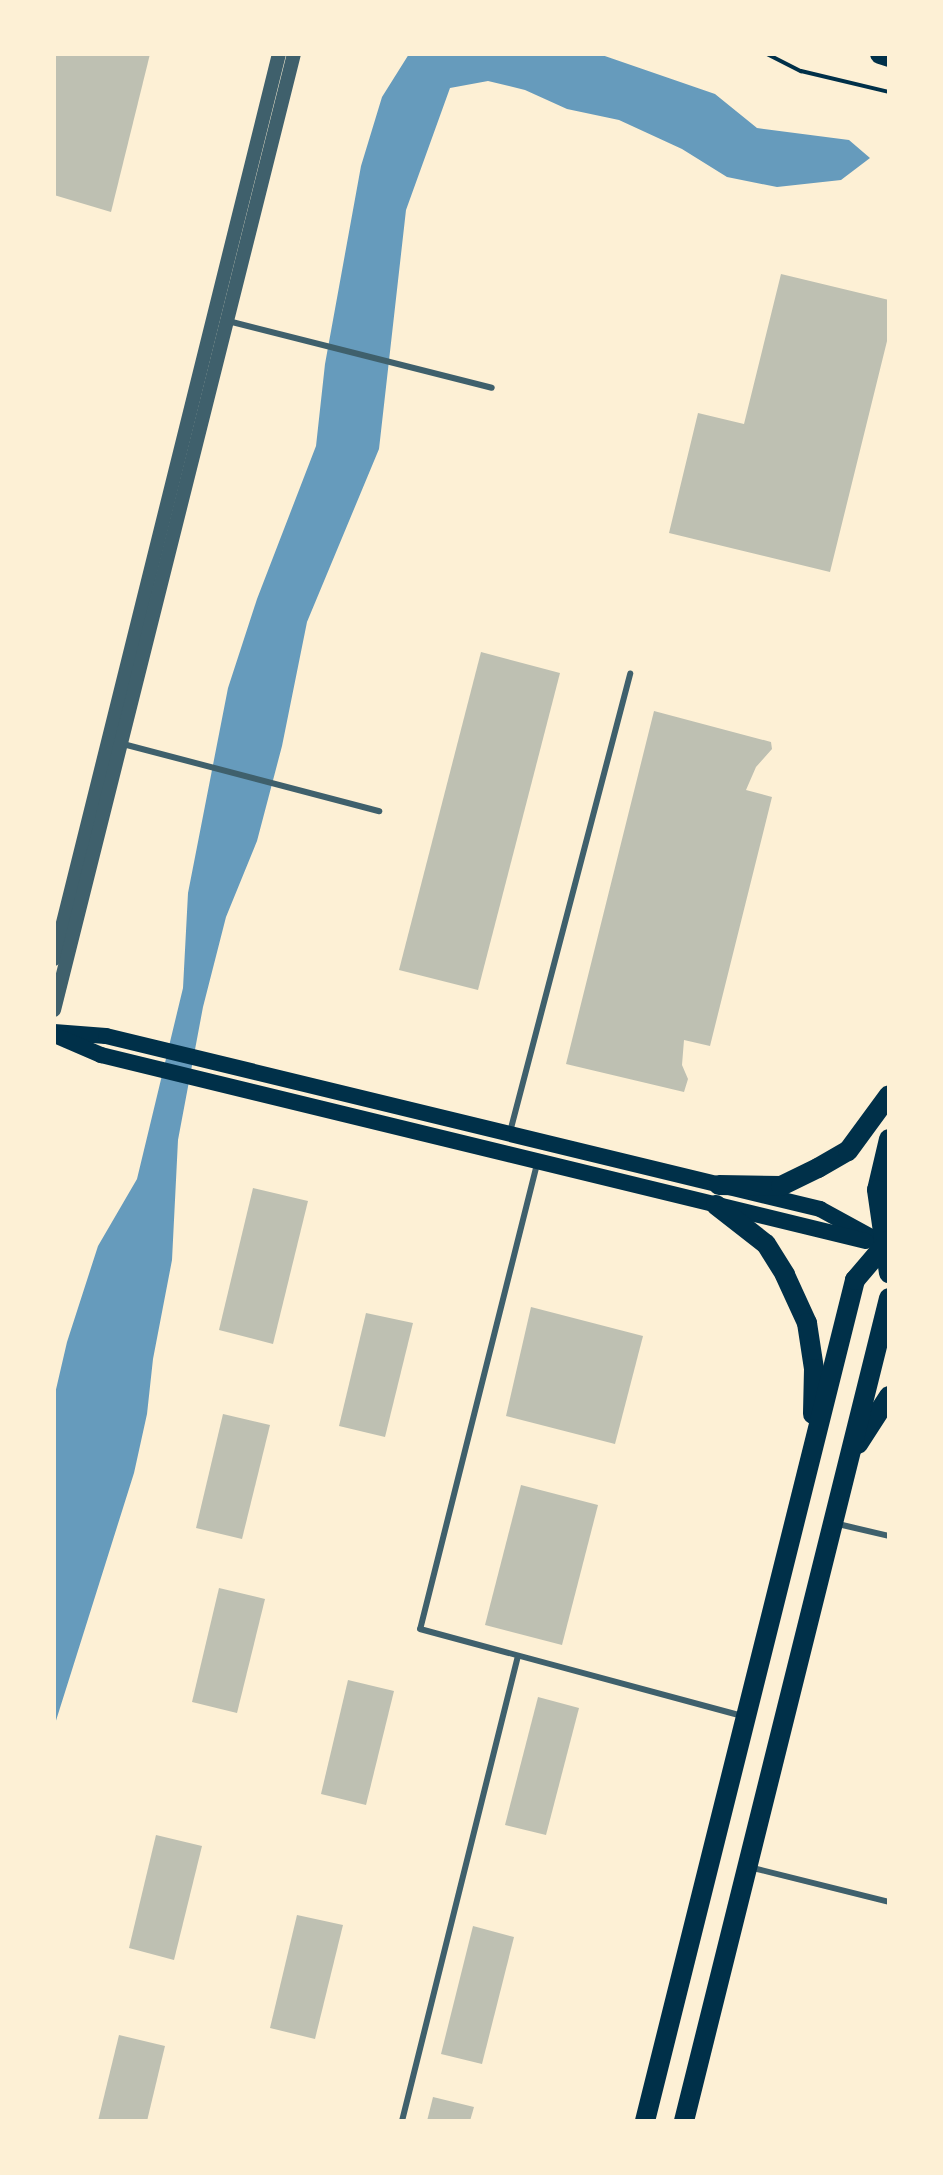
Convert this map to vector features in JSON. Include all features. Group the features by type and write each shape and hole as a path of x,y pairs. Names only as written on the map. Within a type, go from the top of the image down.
{"main road":[{"path":"880,54 889,57"},
{"path":"54,1034 106,1036 382,1105 510,1132 888,1244"},
{"path":"54,1034 101,1055 212,1083 538,1160 718,1195 781,1186 848,1151 889,1095"},
{"path":"889,1139 877,1190 888,1244 889,1273"},
{"path":"718,1195 766,1244 807,1323 814,1369 811,1453"},
{"path":"645,2121 855,1280 888,1244"},
{"path":"684,2121 889,1298"},
{"path":"849,1458 889,1396"}],"street":[{"path":"54,959 279,54"},
{"path":"54,1010 294,54"}],"lane":[{"path":"228,321 492,388"},
{"path":"510,1132 630,673"},
{"path":"123,744 379,811"},
{"path":"538,1160 420,1629 745,1717"},
{"path":"833,1523 889,1536"},
{"path":"402,2121 518,1656"},
{"path":"747,1866 889,1902"}],"path":[{"path":"767,54 801,71 889,92"}],"water":[{"path":"409,54 599,54 715,94 757,128 849,140 870,158 841,180 777,187 727,177 682,149 619,120 567,109 525,90 488,81 450,88 406,210 379,449 307,622 282,746 257,841 226,917 203,1007 178,1140 172,1260 153,1359 147,1414 134,1473 54,1727 54,1398 67,1342 98,1246 137,1179 183,988 188,893 228,688 257,599 316,446 325,364 361,166 382,97"}],"building":[{"path":"54,54 150,54 111,212 54,195"},
{"path":"781,274 889,300 889,333 830,572 669,533 698,413 744,424"},
{"path":"481,652 560,673 478,990 399,970"},
{"path":"654,711 771,742 772,749 756,767 746,790 772,797 710,1046 684,1040 682,1065 688,1079 684,1092 566,1064"},
{"path":"253,1188 308,1201 273,1344 219,1330"},
{"path":"531,1307 643,1336 615,1444 506,1416"},
{"path":"366,1313 413,1323 385,1437 339,1426"},
{"path":"223,1414 270,1425 242,1539 196,1528"},
{"path":"521,1485 598,1505 562,1645 485,1625"},
{"path":"219,1588 265,1599 237,1713 192,1702"},
{"path":"348,1680 394,1691 366,1805 321,1794"},
{"path":"538,1697 579,1708 546,1835 505,1825"},
{"path":"156,1835 202,1846 174,1960 129,1948"},
{"path":"297,1915 343,1925 315,2039 270,2028"},
{"path":"473,1926 514,1937 482,2064 441,2054"},
{"path":"119,2035 165,2046 147,2121 98,2121"},
{"path":"433,2097 474,2107 470,2121 427,2121"}]}
